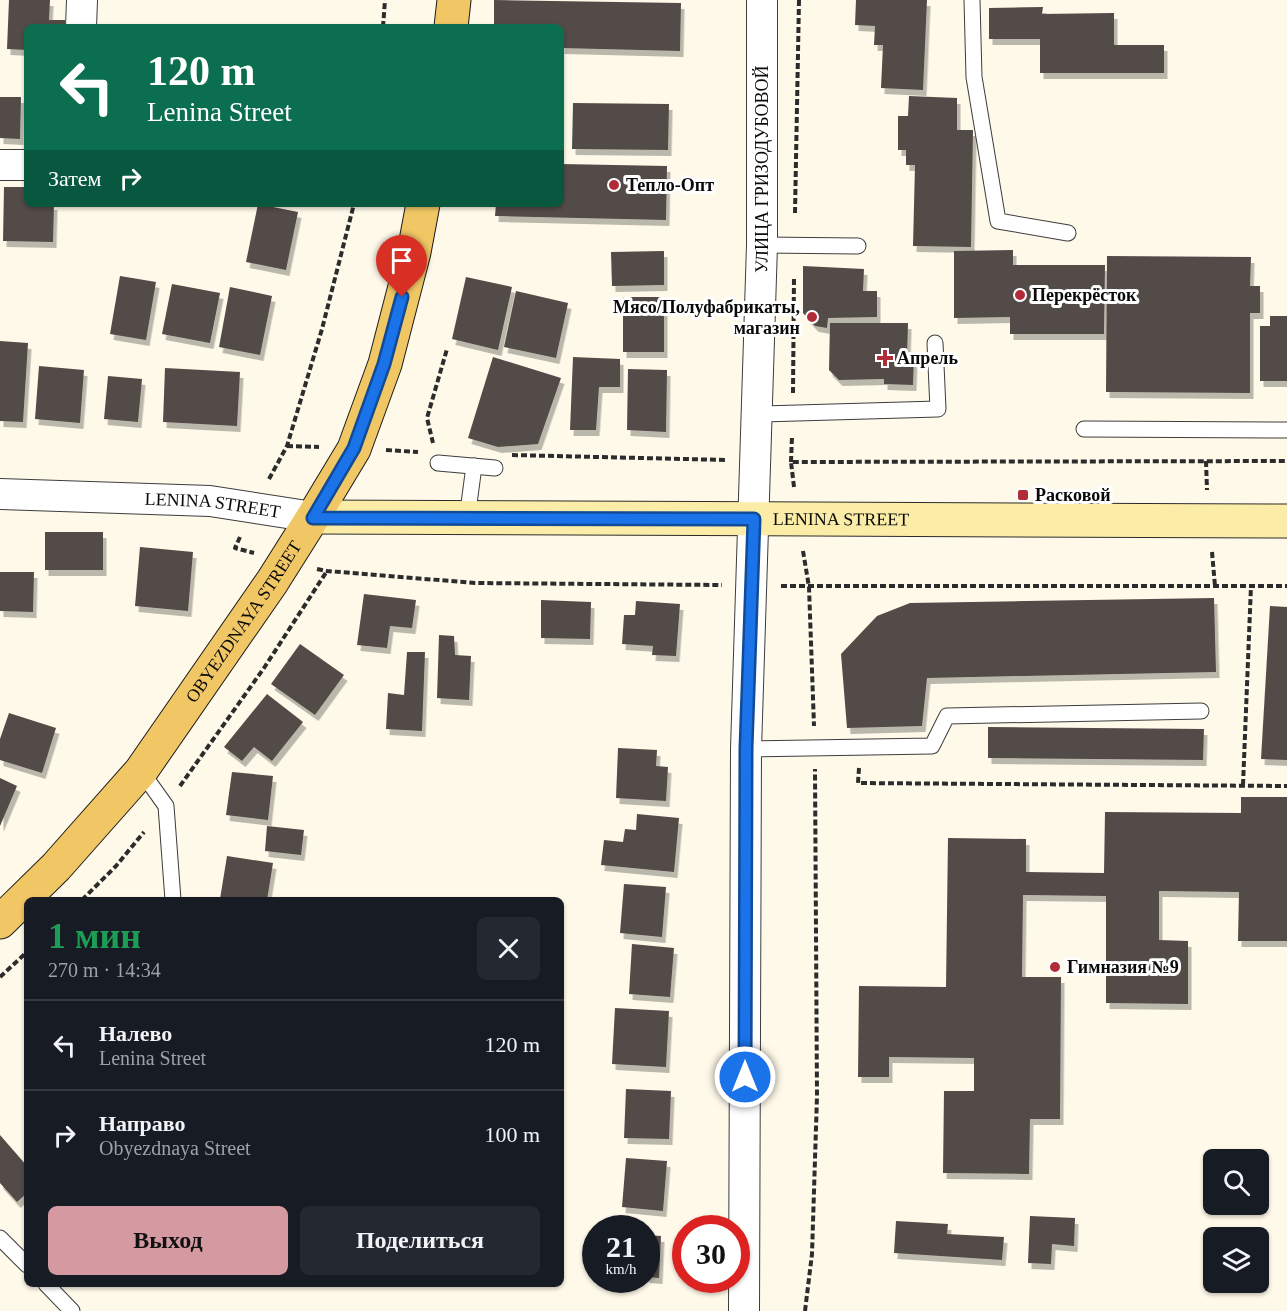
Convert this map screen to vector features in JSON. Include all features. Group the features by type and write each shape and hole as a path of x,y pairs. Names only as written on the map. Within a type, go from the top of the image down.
{"main road":[{"path":"452,24 454,0"},
{"name":"OBYEZDNAYA STREET","path":"25,897 56,867 141,771 272,582 354,448 384,364 414,252 422,207"},
{"name":"LENINA STREET","path":"313,518 1287,521"},
{"name":"OBYEZDNAYA STREET","path":"0,922 24,898"}],"street":[{"path":"81,24 82,0"},
{"name":"УЛИЦА ГРИЗОДУБОВОЙ","path":"744,1311 746,748 757,461 762,245 762,0"},
{"path":"0,165 24,165"},
{"name":"LENINA STREET","path":"0,494 210,501 313,518"}],"lane":[{"path":"972,0 974,76 998,221 1068,232"},
{"path":"762,245 858,246"},
{"path":"758,414 938,409 934,343"},
{"path":"1084,429 1287,430"},
{"path":"436,458 495,468"},
{"path":"466,519 474,466"},
{"path":"746,748 932,746 946,716 1201,711"},
{"path":"141,771 166,806 174,897"},
{"path":"0,1238 24,1262"},
{"path":"49,1287 72,1311"}],"path":[{"path":"383,24 385,0"},
{"path":"235,548 253,507 287,446 322,329 353,207"},
{"path":"436,458 427,418 447,349"},
{"path":"287,446 423,452"},
{"path":"506,455 791,462"},
{"path":"85,897 116,866 166,806 264,668 327,571"},
{"path":"1243,785 1251,586"},
{"path":"859,748 858,783 1287,786"},
{"path":"0,977 24,955"}],"building":[{"path":"9,0 50,0 49,20 65,20 65,24 24,24 24,50 7,49"},
{"path":"494,0 681,3 680,51 564,48 564,24 494,24"},
{"path":"856,0 927,0 923,90 881,88 883,45 874,45 875,26 855,25"},
{"path":"1043,7 1042,14 1114,13 1114,45 1164,45 1164,73 1040,73 1040,39 989,39 989,8"},
{"path":"909,96 957,98 957,130 973,130 971,247 913,246 915,165 906,165 906,150 898,150 898,116 908,116"},
{"path":"0,97 21,97 20,139 0,138"},
{"path":"573,103 669,104 668,150 572,149"},
{"name":"Тепло-Опт","path":"564,164 667,166 666,220 495,216 496,207 564,207"},
{"path":"4,187 24,187 24,207 54,207 53,242 3,241"},
{"path":"257,207 273,207 298,212 286,270 246,262"},
{"path":"1013,250 1013,265 1105,265 1104,334 1010,334 1010,317 954,318 954,251"},
{"path":"664,251 664,285 612,286 611,252"},
{"path":"1107,256 1251,257 1250,286 1260,286 1260,313 1250,313 1250,393 1106,392"},
{"path":"803,266 864,269 863,291 877,291 877,317 828,318 827,328 815,326 803,313"},
{"path":"120,276 156,282 146,340 110,334"},
{"path":"466,277 512,287 498,350 452,339"},
{"path":"172,284 220,293 210,343 162,334"},
{"path":"230,287 272,296 260,355 219,347"},
{"path":"516,291 568,303 556,358 504,347"},
{"path":"623,297 664,297 664,352 623,352"},
{"path":"1270,316 1287,316 1287,381 1260,381 1260,326 1270,326"},
{"path":"830,323 908,323 907,357 914,357 913,385 884,384 884,379 839,380 829,370"},
{"path":"0,341 28,343 23,422 0,421"},
{"path":"493,357 561,378 538,444 498,447 468,438"},
{"path":"573,357 620,359 620,387 599,387 596,430 570,430"},
{"path":"39,366 84,370 80,423 35,419"},
{"path":"165,368 240,372 237,426 163,422"},
{"path":"628,369 667,370 666,432 627,430"},
{"path":"108,376 142,379 138,422 104,419"},
{"path":"45,532 103,532 103,570 45,570"},
{"path":"140,547 193,552 188,611 135,606"},
{"path":"0,572 34,572 33,612 0,611"},
{"path":"364,594 416,600 412,628 390,626 387,648 357,645"},
{"path":"1214,598 1216,672 927,678 922,726 847,728 841,654 877,616 910,603"},
{"path":"541,600 591,602 590,639 541,638"},
{"path":"636,601 680,604 676,656 652,655 653,646 622,644 624,615 635,615"},
{"path":"1270,606 1287,607 1287,760 1261,759"},
{"path":"439,635 454,636 455,655 471,656 469,700 437,698"},
{"path":"300,644 344,675 315,715 271,684"},
{"path":"407,652 425,652 422,731 386,729 388,693 404,695"},
{"path":"267,694 303,722 272,761 254,747 242,761 224,747"},
{"path":"9,713 56,728 42,773 0,760 0,739"},
{"path":"988,727 1204,729 1203,760 988,758"},
{"path":"618,748 657,750 656,766 668,767 666,801 616,798"},
{"path":"232,772 273,776 268,820 226,815"},
{"path":"0,778 17,786 0,826"},
{"path":"1241,797 1287,797 1287,941 1238,941 1239,892 1159,891 1159,940 1188,941 1188,1004 1106,1003 1106,896 1023,895 1022,977 1061,977 1060,1119 1030,1119 1029,1174 943,1173 944,1091 974,1091 974,1058 889,1057 889,1077 858,1077 859,986 946,987 948,838 1026,839 1026,872 1104,873 1105,812 1241,813"},
{"path":"637,814 679,818 674,872 601,865 604,840 623,842 625,829 636,830"},
{"path":"267,826 304,830 301,855 265,851"},
{"path":"227,856 273,863 267,897 220,897"},
{"path":"624,884 666,887 662,937 620,933"},
{"path":"632,944 674,948 670,997 629,994"},
{"path":"615,1008 669,1011 666,1067 612,1064"},
{"path":"626,1089 671,1091 669,1139 624,1138"},
{"path":"0,1135 24,1163 24,1196 17,1202 0,1183"},
{"path":"626,1158 667,1161 663,1211 622,1207"},
{"path":"1030,1216 1075,1218 1074,1246 1052,1244 1051,1264 1028,1263"},
{"path":"896,1221 948,1224 947,1234 1004,1237 1002,1260 894,1253"}],"place":[{"name":"Тепло-Опт","path":"614,185"},
{"name":"Перекрёсток","path":"1020,295"},
{"name":"Мясо/Полуфабрикаты, магазин","path":"812,317"},
{"name":"Апрель","path":"885,358"},
{"name":"Расковой","path":"1023,495"},
{"name":"Гимназия №9","path":"1055,967"}],"route":[{"path":"402,297 384,364 354,448 313,518 754,519 746,748 745,1077"}]}
